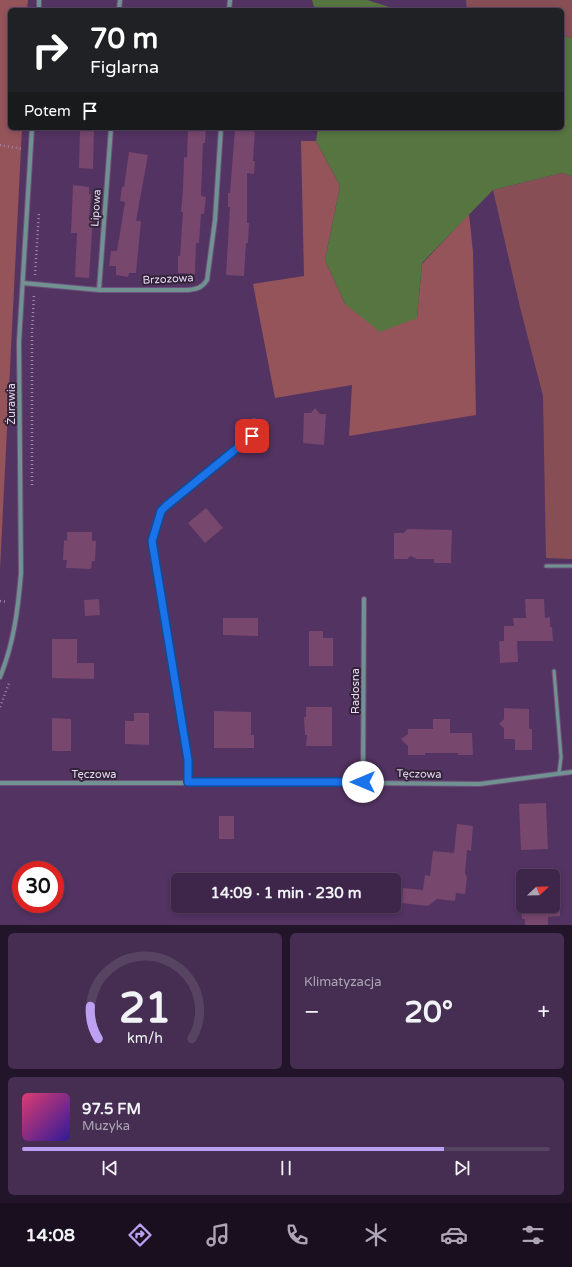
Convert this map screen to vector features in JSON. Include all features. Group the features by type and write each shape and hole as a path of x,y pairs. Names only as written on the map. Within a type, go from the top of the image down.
{"street":[{"name":"Żurawia","path":"0,677 12,642 19,604 21,573 20,342 32,130"},
{"name":"Lipowa","path":"99,290 111,130"},
{"name":"Brzozowa","path":"23,283 99,290 188,290 195,289 203,285 207,280 215,220 221,130"},
{"path":"188,782 188,760 152,541 161,511 252,436 254,421"},
{"name":"Radosna","path":"363,782 364,599"},
{"name":"Tęczowa","path":"0,783 363,782 480,784 572,772"}],"lane":[{"path":"546,566 572,566"},
{"path":"554,671 561,754 559,773"}],"path":[{"path":"0,146 30,150"}],"shaded area":[{"path":"0,0 28,0 27,8 8,8 8,130 22,130 0,570"},
{"path":"312,0 367,0 393,8 314,8"},
{"path":"466,0 572,0 572,39 564,35 564,8 467,8"},
{"path":"564,35 572,39 572,176 562,173 493,190 422,263 417,318 380,332 345,304 325,260 340,186 316,141 318,130 564,130"},
{"path":"301,141 316,141 340,186 325,260 345,304 417,318 422,264 469,214 473,252 476,415 349,436 352,385 275,398 253,284 304,276"},
{"path":"562,173 572,176 572,559 546,558 543,396 520,307 493,190"}],"building":[{"path":"80,130 94,130 93,169 79,168"},
{"path":"188,130 206,130 205,143 203,143 201,196 206,197 204,214 201,214 199,243 196,243 195,274 178,273 178,256 180,256 183,212 181,212 184,157 187,158"},
{"path":"235,130 255,130 253,161 255,161 254,174 247,173 247,223 249,223 244,276 226,275 230,207 228,207 228,193 230,193"},
{"path":"129,152 148,155 136,221 141,221 136,273 129,273 128,277 116,275 116,266 109,266 111,251 117,251 125,202 120,201 122,187 124,187"},
{"path":"73,185 89,187 89,194 91,194 89,218 93,218 89,278 75,277 77,233 71,233"},
{"path":"315,408 320,414 326,414 324,445 303,443 304,413 311,413"},
{"path":"206,508 223,528 205,543 188,523"},
{"path":"407,529 452,530 451,563 434,563 434,559 417,559 411,556 407,559 394,559 394,533 404,533"},
{"path":"67,532 92,532 92,541 96,541 95,561 92,561 91,569 66,568 67,560 63,560 64,540 67,541"},
{"path":"99,599 100,615 85,616 84,600"},
{"path":"525,599 544,599 545,618 550,617 550,627 552,627 553,641 517,641 518,662 500,663 499,641 504,641 504,626 514,626 513,618 526,618"},
{"path":"223,618 258,618 258,636 223,635"},
{"path":"309,631 323,631 323,638 333,638 333,666 309,666"},
{"path":"52,639 77,639 77,663 94,663 94,679 52,678"},
{"path":"306,707 332,707 332,746 306,746 307,735 305,735 304,717 306,717"},
{"path":"504,708 529,709 529,729 532,729 532,750 515,750 515,739 504,739 504,728 499,724 504,719"},
{"path":"214,711 251,712 251,735 254,735 254,748 214,748"},
{"path":"134,713 149,713 149,745 125,744 125,721 134,721"},
{"path":"52,718 71,719 71,751 52,751"},
{"path":"433,719 450,719 450,733 472,733 473,755 458,755 458,753 425,753 425,755 408,755 408,746 401,739 408,734 408,729 433,729"},
{"path":"546,803 548,849 521,850 519,804"},
{"path":"219,816 234,816 234,839 219,839"},
{"path":"457,824 473,826 471,851 467,850 465,873 467,877 465,894 456,893 455,901 437,899 428,906 402,903 403,888 423,890 425,875 430,876 433,851 454,853"},
{"path":"522,913 560,913 560,916 548,917 548,925 525,925 525,919 522,919"}],"route":[{"path":"252,436 233,450 161,511 152,541 188,760 188,782 363,782"}]}
